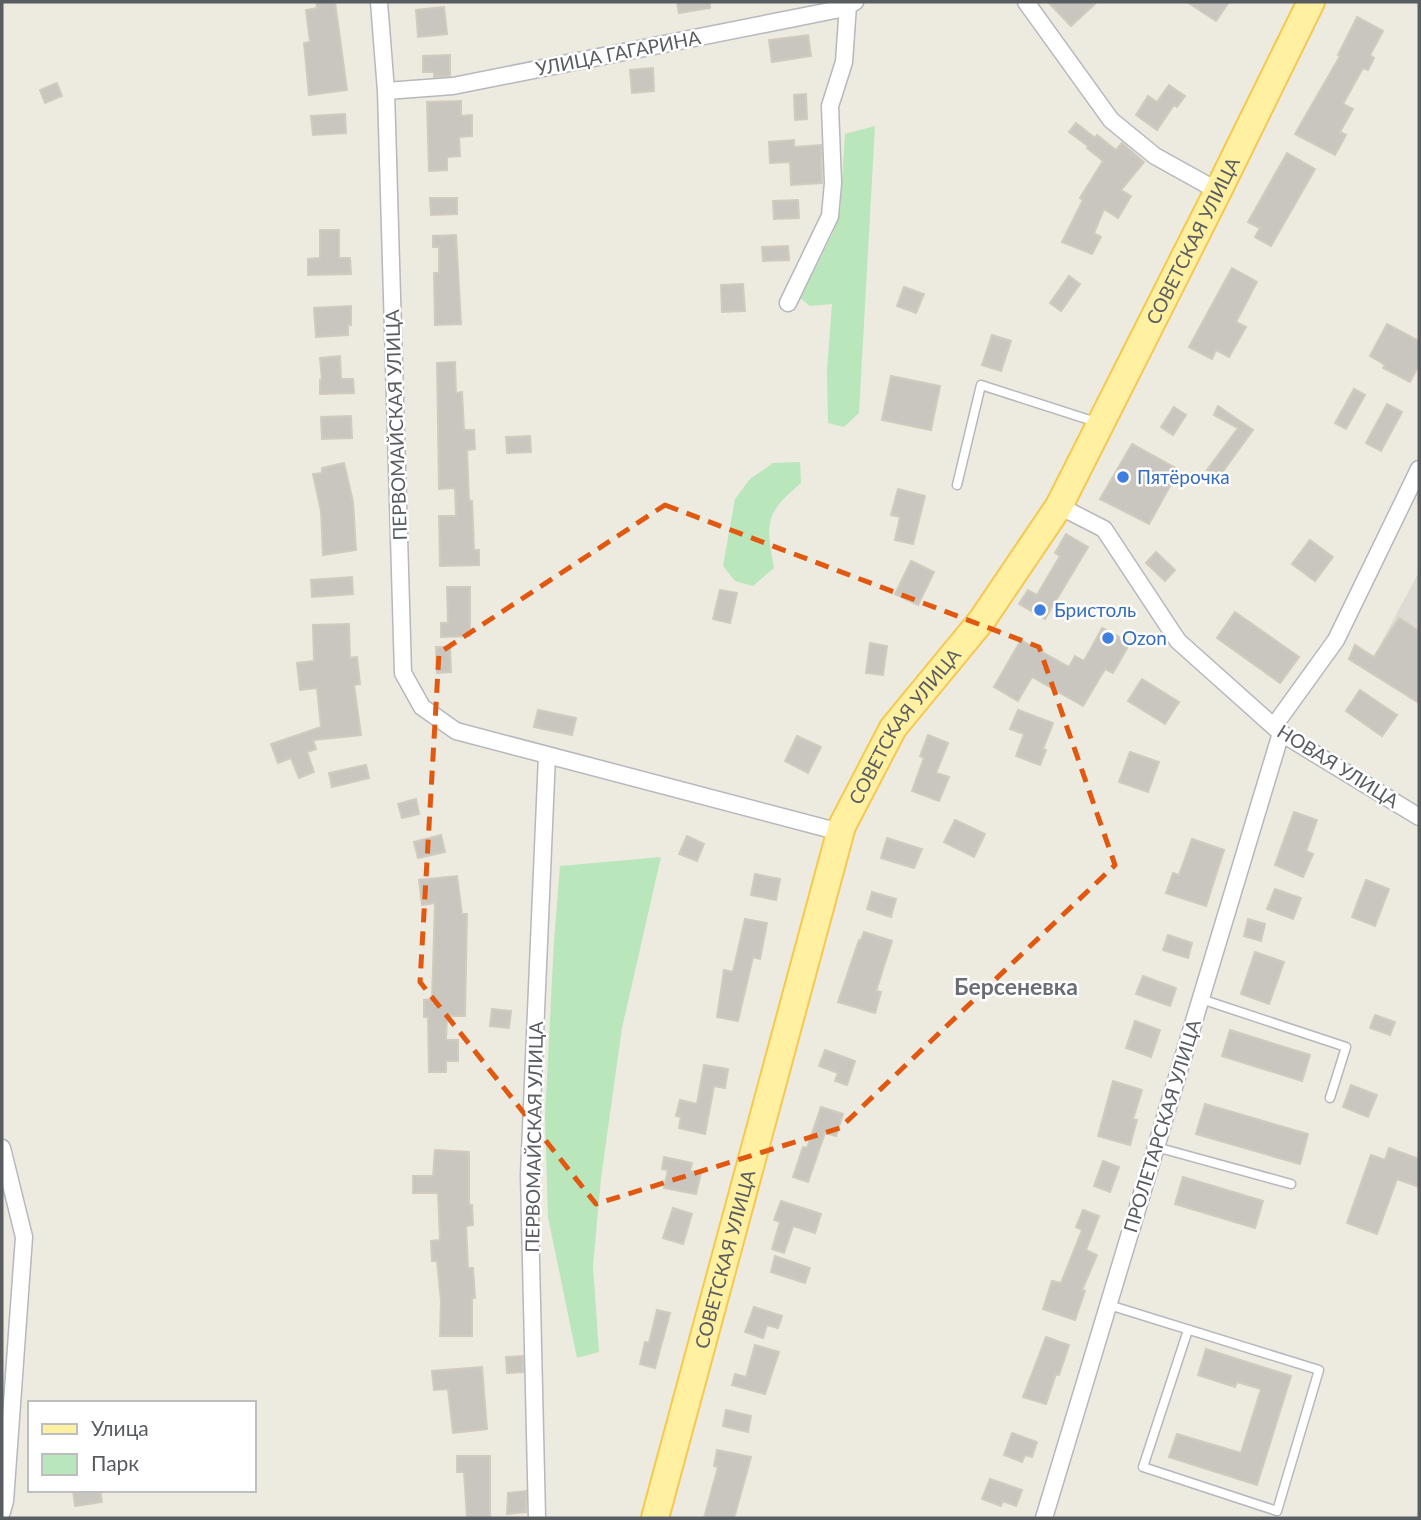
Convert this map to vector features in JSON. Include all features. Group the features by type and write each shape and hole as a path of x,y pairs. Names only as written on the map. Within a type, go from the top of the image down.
{"main road":[{"name":"СОВЕТСКАЯ УЛИЦА","path":"655,1518 840,832 893,727 982,620 1059,506 1311,2"}],"street":[{"name":"ПЕРВОМАЙСКАЯ УЛИЦА","path":"379,2 386,91 403,673 422,706 456,731 840,832"},
{"path":"1026,2 1111,120 1156,156 1218,191"},
{"name":"УЛИЦА ГАГАРИНА","path":"386,91 453,86 840,9 851,3"},
{"name":"УЛИЦА ГАГАРИНА","path":"788,303 830,216 833,183 830,106 844,62 851,3"},
{"name":"ПРОЛЕТАРСКАЯ УЛИЦА","path":"1044,1518 1201,999 1278,730 1336,640 1419,469"},
{"name":"НОВАЯ УЛИЦА","path":"1059,506 1104,529 1178,641 1278,730 1418,813"},
{"name":"ПЕРВОМАЙСКАЯ УЛИЦА","path":"537,1518 529,1175 547,755"},
{"path":"2,1148 24,1237 5,1501 2,1512"}],"lane":[{"path":"957,485 981,385 1101,423"},
{"path":"1201,999 1346,1048 1331,1098"},
{"path":"1156,1147 1292,1184"},
{"path":"1109,1305 1319,1370 1277,1511 1143,1467 1188,1330"}],"highlighted area":[{"path":"665,505 1039,647 1115,865 840,1128 596,1204 420,982 439,653"}],"shaded area":[{"path":"1419,572 1419,703 1367,669"}],"green space":[{"path":"875,126 859,413 844,427 828,423 827,371 832,304 810,306 800,298 832,235 840,212 845,134"},
{"path":"800,462 801,483 780,503 771,520 769,530 774,568 753,586 735,581 723,566 735,499 750,479 773,463"},
{"path":"661,857 622,1028 601,1178 593,1266 599,1352 577,1358 548,1217 545,1117 560,866"}],"building":[{"path":"316,2 335,2 347,90 309,95 304,43 310,42 306,10 317,8"},
{"path":"677,2 710,2 710,8 679,13"},
{"path":"1048,2 1097,2 1071,26"},
{"path":"1187,2 1229,2 1216,21"},
{"path":"444,7 447,34 418,37 416,10"},
{"path":"1357,17 1383,31 1370,55 1374,58 1368,70 1363,68 1343,104 1353,109 1340,132 1346,135 1335,155 1295,134 1340,56 1338,55"},
{"path":"808,35 811,56 772,62 769,40"},
{"path":"450,55 450,76 434,77 434,72 423,72 423,56"},
{"path":"653,68 654,91 632,93 630,70"},
{"path":"57,83 62,96 45,103 40,90"},
{"path":"1169,85 1185,96 1177,107 1174,105 1157,130 1136,115 1148,96 1157,102"},
{"path":"806,94 807,119 795,120 794,95"},
{"path":"461,101 461,116 472,115 472,136 459,137 460,156 447,157 447,170 429,171 427,102"},
{"path":"345,114 346,133 313,135 311,116"},
{"path":"1076,123 1116,150 1122,143 1144,162 1121,190 1131,196 1118,218 1104,209 1094,233 1101,237 1092,254 1062,242 1083,200 1080,198 1103,161 1069,132"},
{"path":"794,140 794,147 821,145 822,183 791,185 790,162 770,163 769,142"},
{"path":"1287,153 1315,169 1271,246 1255,237 1260,228 1248,222"},
{"path":"430,198 457,198 457,214 431,215"},
{"path":"798,200 799,218 774,219 773,201"},
{"path":"320,230 339,230 339,258 350,258 351,274 308,275 308,259 320,258"},
{"path":"456,235 461,324 435,325 434,273 439,273 439,247 433,247 433,236"},
{"path":"788,246 789,260 763,261 762,247"},
{"path":"1232,268 1257,282 1236,322 1246,327 1229,357 1216,350 1212,359 1189,347"},
{"path":"1069,276 1080,284 1061,311 1050,303"},
{"path":"743,284 745,311 722,312 721,285"},
{"path":"904,287 924,294 916,313 897,306"},
{"path":"351,306 348,335 316,337 314,308"},
{"path":"1387,324 1419,341 1419,365 1410,382 1383,368 1385,365 1370,356"},
{"path":"992,335 1011,341 1001,371 982,365"},
{"path":"340,356 341,379 353,379 354,393 320,394 320,358"},
{"path":"455,362 456,393 462,392 464,430 474,430 475,449 467,450 474,550 479,550 479,565 440,566 439,516 456,516 455,488 439,489 437,363"},
{"path":"891,376 940,386 931,430 882,420"},
{"path":"1354,389 1365,395 1346,429 1335,423"},
{"path":"1387,404 1402,412 1381,451 1366,443"},
{"path":"1218,406 1253,430 1218,478 1207,470 1238,428 1214,415"},
{"path":"1174,407 1186,415 1173,435 1161,427"},
{"path":"351,416 352,438 322,439 321,417"},
{"path":"530,436 531,452 507,453 506,437"},
{"path":"1132,444 1179,470 1149,524 1100,499"},
{"path":"344,463 353,502 356,550 323,555 321,511 313,474 322,473 322,468"},
{"path":"898,489 925,496 913,544 895,540 900,517 891,515"},
{"path":"1066,534 1088,547 1045,619 1019,604 1028,590 1037,595 1060,556 1055,553"},
{"path":"1310,540 1333,557 1315,581 1292,564"},
{"path":"1156,552 1175,570 1165,581 1146,563"},
{"path":"911,561 934,572 918,605 895,594"},
{"path":"352,577 353,594 312,597 311,580"},
{"path":"447,587 470,587 470,636 441,637 441,623 448,623"},
{"path":"720,590 737,593 730,623 713,619"},
{"path":"1235,612 1299,657 1280,683 1217,638"},
{"path":"1399,618 1419,631 1419,703 1349,659 1355,645 1374,657"},
{"path":"349,624 350,658 357,657 360,684 354,685 361,735 313,740 316,749 307,752 314,772 299,778 291,758 278,763 271,744 321,727 317,688 300,690 297,663 314,661 313,625"},
{"path":"1102,628 1130,643 1113,673 1105,669 1083,706 1032,677 1018,701 994,687 1021,640 1069,667 1075,656 1084,661"},
{"path":"870,643 887,646 883,675 866,673"},
{"path":"436,647 450,647 451,672 437,673"},
{"path":"1142,679 1179,702 1165,724 1128,701"},
{"path":"1360,690 1397,715 1382,736 1346,711"},
{"path":"538,710 576,718 572,735 534,727"},
{"path":"1018,710 1053,723 1040,765 1016,756 1024,734 1010,729"},
{"path":"928,735 948,743 936,773 949,777 939,801 912,791 924,758 920,756"},
{"path":"797,736 821,747 808,773 785,761"},
{"path":"1130,752 1159,762 1148,792 1119,782"},
{"path":"366,765 369,778 332,787 329,773"},
{"path":"416,799 419,814 402,818 398,804"},
{"path":"1294,812 1317,820 1306,851 1313,854 1303,877 1275,865"},
{"path":"955,820 985,834 974,857 944,842"},
{"path":"441,835 445,852 418,858 414,842"},
{"path":"687,836 704,844 697,861 679,854"},
{"path":"887,838 922,849 914,868 881,858"},
{"path":"1192,839 1224,850 1206,906 1166,893 1173,873 1179,875"},
{"path":"755,874 780,879 776,900 751,895"},
{"path":"457,876 462,914 467,914 465,1016 447,1016 446,1040 458,1040 458,1061 446,1061 446,1072 429,1072 428,1017 424,1017 424,1000 432,999 435,903 422,905 419,880"},
{"path":"1366,880 1389,889 1375,926 1352,917"},
{"path":"1275,889 1301,898 1293,919 1267,909"},
{"path":"872,892 896,899 891,917 867,909"},
{"path":"745,919 767,923 760,959 753,957 738,1021 717,1017 724,970 733,972"},
{"path":"1248,919 1265,924 1261,941 1244,936"},
{"path":"864,932 892,941 876,991 881,992 875,1013 838,1002"},
{"path":"1168,935 1192,943 1188,958 1163,950"},
{"path":"1255,952 1284,962 1269,1004 1241,994"},
{"path":"1143,976 1176,988 1170,1006 1136,994"},
{"path":"492,1009 511,1011 509,1028 490,1026"},
{"path":"1375,1015 1395,1022 1390,1035 1370,1028"},
{"path":"1135,1021 1160,1030 1151,1057 1126,1048"},
{"path":"1230,1030 1310,1055 1302,1081 1222,1056"},
{"path":"825,1050 855,1061 847,1085 835,1081 838,1073 819,1066"},
{"path":"704,1065 728,1069 725,1088 714,1086 705,1134 679,1128 681,1117 676,1116 680,1100 697,1104"},
{"path":"1113,1081 1142,1090 1133,1119 1137,1120 1130,1145 1098,1136"},
{"path":"1351,1085 1377,1095 1368,1117 1343,1107"},
{"path":"1205,1104 1308,1134 1300,1164 1196,1134"},
{"path":"821,1107 843,1114 836,1136 825,1133 808,1182 793,1177 803,1147 807,1148"},
{"path":"1389,1148 1419,1159 1419,1187 1397,1179 1377,1234 1347,1223 1371,1155 1385,1160"},
{"path":"435,1150 469,1152 469,1205 472,1205 473,1225 466,1226 468,1268 473,1268 475,1298 472,1298 472,1336 440,1336 441,1301 437,1261 432,1261 431,1241 440,1240 438,1193 413,1193 413,1176 433,1176"},
{"path":"664,1157 692,1163 690,1171 701,1173 696,1194 664,1188 668,1170 662,1169"},
{"path":"1103,1161 1119,1167 1110,1192 1094,1186"},
{"path":"1183,1177 1263,1201 1255,1228 1175,1204"},
{"path":"781,1201 821,1214 815,1233 793,1226 784,1253 772,1249 780,1222 774,1220"},
{"path":"673,1208 692,1214 683,1244 663,1238"},
{"path":"1083,1210 1099,1216 1086,1250 1097,1255 1082,1290 1085,1291 1075,1320 1043,1309 1052,1281 1061,1283 1082,1230 1076,1227"},
{"path":"775,1256 810,1268 805,1283 771,1272"},
{"path":"754,1307 782,1316 778,1328 767,1325 763,1338 745,1332"},
{"path":"657,1310 670,1313 655,1368 640,1364 645,1342 649,1343"},
{"path":"1046,1337 1069,1345 1046,1404 1023,1397"},
{"path":"755,1345 779,1352 765,1394 732,1385 735,1374 746,1377"},
{"path":"1206,1349 1291,1376 1257,1485 1169,1457 1177,1434 1241,1453 1261,1389 1237,1382 1235,1387 1198,1375"},
{"path":"523,1356 523,1372 507,1373 506,1357"},
{"path":"482,1367 487,1429 453,1433 448,1389 434,1390 432,1371"},
{"path":"726,1410 751,1416 748,1432 723,1426"},
{"path":"1012,1433 1037,1442 1032,1457 1025,1455 1022,1462 1004,1455"},
{"path":"717,1450 751,1457 734,1518 704,1518 718,1467 714,1466"},
{"path":"457,1456 490,1456 490,1517 467,1518 464,1472 457,1472"},
{"path":"990,1479 1022,1490 1016,1506 1003,1501 1001,1506 982,1499"},
{"path":"526,1491 526,1512 507,1514 508,1493"},
{"path":"73,1492 100,1492 102,1502 75,1506"}],"place":[{"name":"Пятёрочка","path":"1123,477"},
{"name":"Бристоль","path":"1040,610"},
{"name":"Ozon","path":"1108,638"}],"district":[{"name":"Берсеневка","path":"1016,987"}]}
